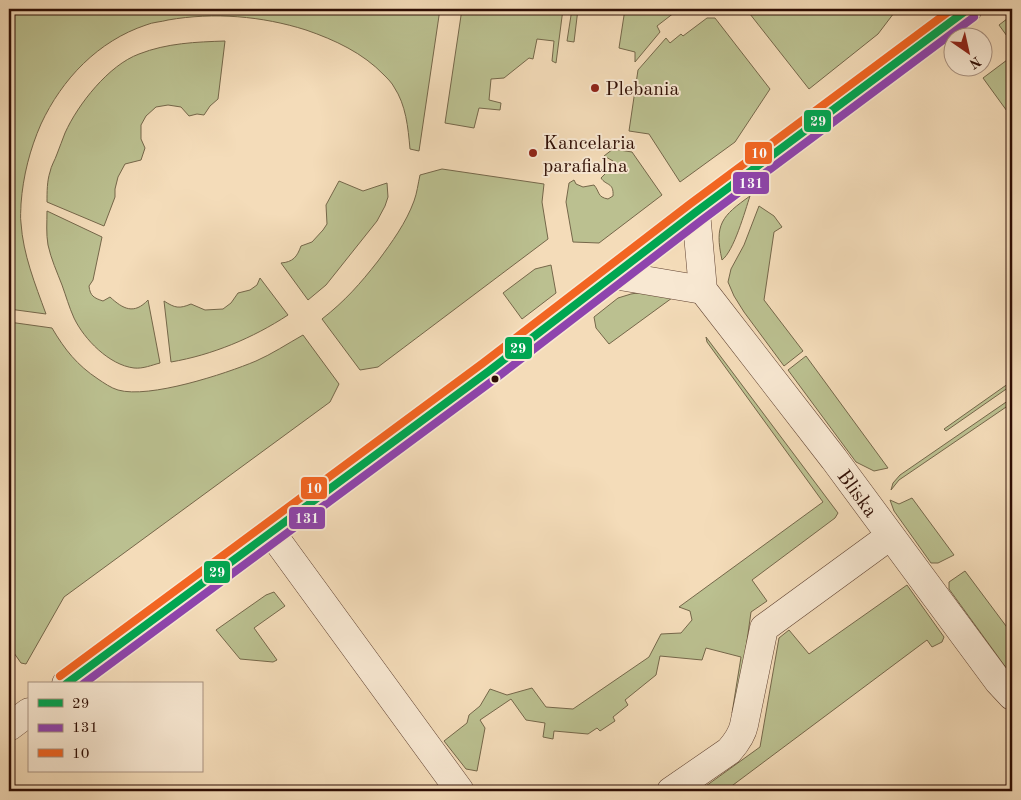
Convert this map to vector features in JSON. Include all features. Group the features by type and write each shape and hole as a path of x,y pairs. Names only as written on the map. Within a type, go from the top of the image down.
{"street":[{"path":"69,682 489,371 696,212 968,9"},
{"path":"614,275 703,290 696,212"},
{"name":"Bliska","path":"703,290 828,451 998,681 1012,696"},
{"path":"271,532 460,791"},
{"path":"671,791 729,751 743,731 764,628 890,536"},
{"path":"9,727 28,713"}],"green space":[{"path":"9,9 440,9 419,151 410,149 404,109 392,84 367,60 338,43 289,25 238,17 203,16 151,23 129,32 97,51 71,77 50,107 41,124 25,173 21,218 22,235 27,258 46,314 9,309"},
{"path":"462,9 563,9 556,63 552,61 554,41 537,39 533,59 529,58 504,78 491,79 489,100 501,103 500,110 479,108 474,128 445,123"},
{"path":"572,9 578,9 574,42 567,41"},
{"path":"625,9 679,9 657,26 660,32 635,62 635,52 619,48"},
{"path":"746,9 897,9 878,34 809,89"},
{"path":"1012,15 1012,43 999,25"},
{"path":"707,18 715,18 770,89 735,142 680,182 649,134 629,131 638,70 666,38 670,43"},
{"path":"225,41 218,99 204,115 189,116 181,107 168,105 156,107 146,116 141,125 141,139 145,148 141,160 125,164 118,177 115,197 104,226 47,202 49,175 65,133 86,98 106,76 128,59 160,47"},
{"path":"1007,60 1012,66 1012,118 983,78 994,78 994,70"},
{"path":"613,149 632,152 662,195 599,243 573,242 566,202 569,183 574,180 576,184 583,187 594,185 602,197 608,199 613,196 611,186 601,178 613,166 613,161 604,156"},
{"path":"442,169 544,184 542,202 548,239 378,367 360,370 322,319 338,306 358,285 378,261 403,225 416,195 420,175"},
{"path":"339,181 363,191 387,183 388,197 377,221 326,285 308,300 281,263 294,258 301,246 312,242 323,230 327,224 326,205"},
{"path":"750,196 735,240 722,260 719,238 722,222 733,209"},
{"path":"759,206 774,216 782,227 774,232 764,300 803,351 784,366 744,312 728,282 731,269 744,245"},
{"path":"47,211 102,237 93,280 89,286 90,292 97,299 103,301 110,297 119,305 129,309 138,308 148,300 160,363 134,368 115,362 98,350 78,326 48,245"},
{"path":"551,265 556,293 522,319 503,293 535,269"},
{"path":"260,278 288,315 261,331 232,344 202,355 171,362 164,301 177,307 191,304 205,310 223,309 231,303 238,293 250,290 257,285"},
{"path":"643,292 672,298 609,344 596,328 594,317 618,298"},
{"path":"9,322 52,328 78,363 98,379 118,390 132,392 148,391 187,384 256,361 303,335 339,384 330,402 64,597 26,664 21,663 9,646"},
{"path":"706,337 838,513 835,518 752,580 767,601 751,612 737,713 732,713 741,657 706,648 702,660 660,656 656,675 625,700 628,705 613,717 615,721 600,731 597,728 588,734 554,731 553,739 543,737 545,723 526,720 511,699 480,720 485,728 477,771 466,769 444,741 467,723 469,715 480,706 490,689 507,695 532,688 546,707 573,709 649,657 661,634 681,633 692,620 690,611 679,607 823,502 707,342"},
{"path":"806,356 888,468 874,471 856,462 788,370"},
{"path":"1012,381 1012,385 946,431 944,429"},
{"path":"1012,398 1012,403 899,480 891,490 893,483 900,475"},
{"path":"912,498 954,555 938,563 931,563 894,511 890,500 899,504"},
{"path":"965,571 1012,634 1012,676 949,589 949,582"},
{"path":"907,585 944,637 942,642 932,647 927,640 725,791 699,791 760,747 779,638 789,630 809,654"},
{"path":"274,592 285,606 254,628 277,660 273,662 240,659 216,630 266,595"}],"transit line":[{"name":"10","path":"60,676 483,363 690,204 952,9"},
{"name":"29","path":"69,682 489,371 696,212 968,9"},
{"name":"131","path":"86,682 495,379 702,220 974,17"}],"place":[{"name":"Plebania","path":"595,88"},
{"name":"Kancelaria parafialna","path":"533,153"}]}
